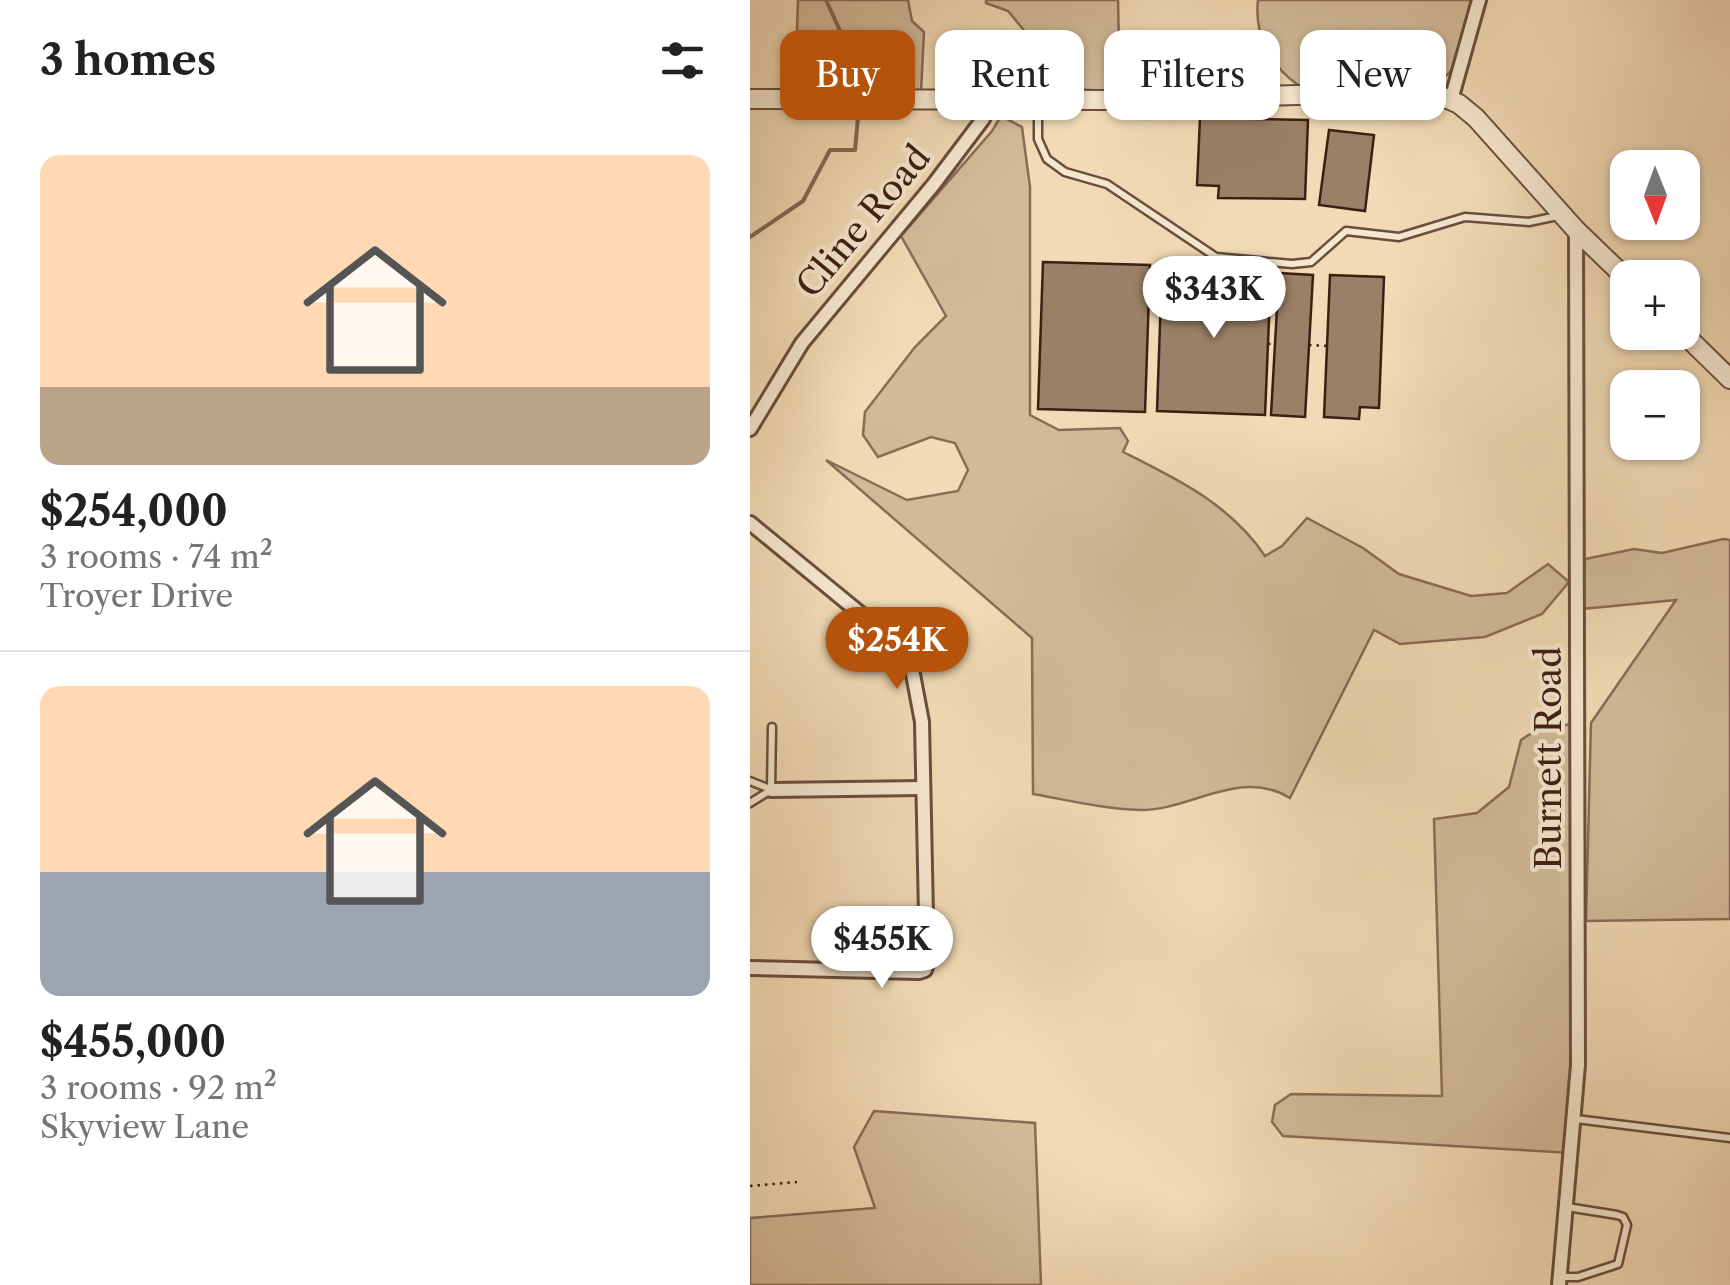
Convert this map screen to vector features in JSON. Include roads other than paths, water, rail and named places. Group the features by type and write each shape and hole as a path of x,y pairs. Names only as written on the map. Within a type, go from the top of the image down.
{"street":[{"path":"1452,100 1479,0"},
{"path":"1084,100 1422,92 1452,100 1476,118 1610,263"},
{"path":"750,99 935,101"},
{"name":"Cline Road","path":"750,429 802,342 983,120"},
{"name":"Burnett Road","path":"1560,1281 1576,1119 1576,230"},
{"path":"1700,350 1730,380"},
{"path":"750,523 890,638 905,657 920,697 926,970 750,968"},
{"path":"771,790 922,788"}],"lane":[{"path":"1038,120 1038,139 1047,158 1065,172 1107,184 1216,257 1292,264 1312,262 1346,232 1399,237 1465,217 1528,222 1563,215"},
{"path":"771,790 772,727"},
{"path":"750,780 771,790"},
{"path":"750,803 771,790"},
{"path":"1576,1119 1730,1138"},
{"path":"1560,1281 1618,1264 1627,1225 1617,1214 1566,1207"}],"waterway":[{"path":"826,0 840,30"},
{"path":"750,237 803,201 830,150 855,150 858,120"}]}
